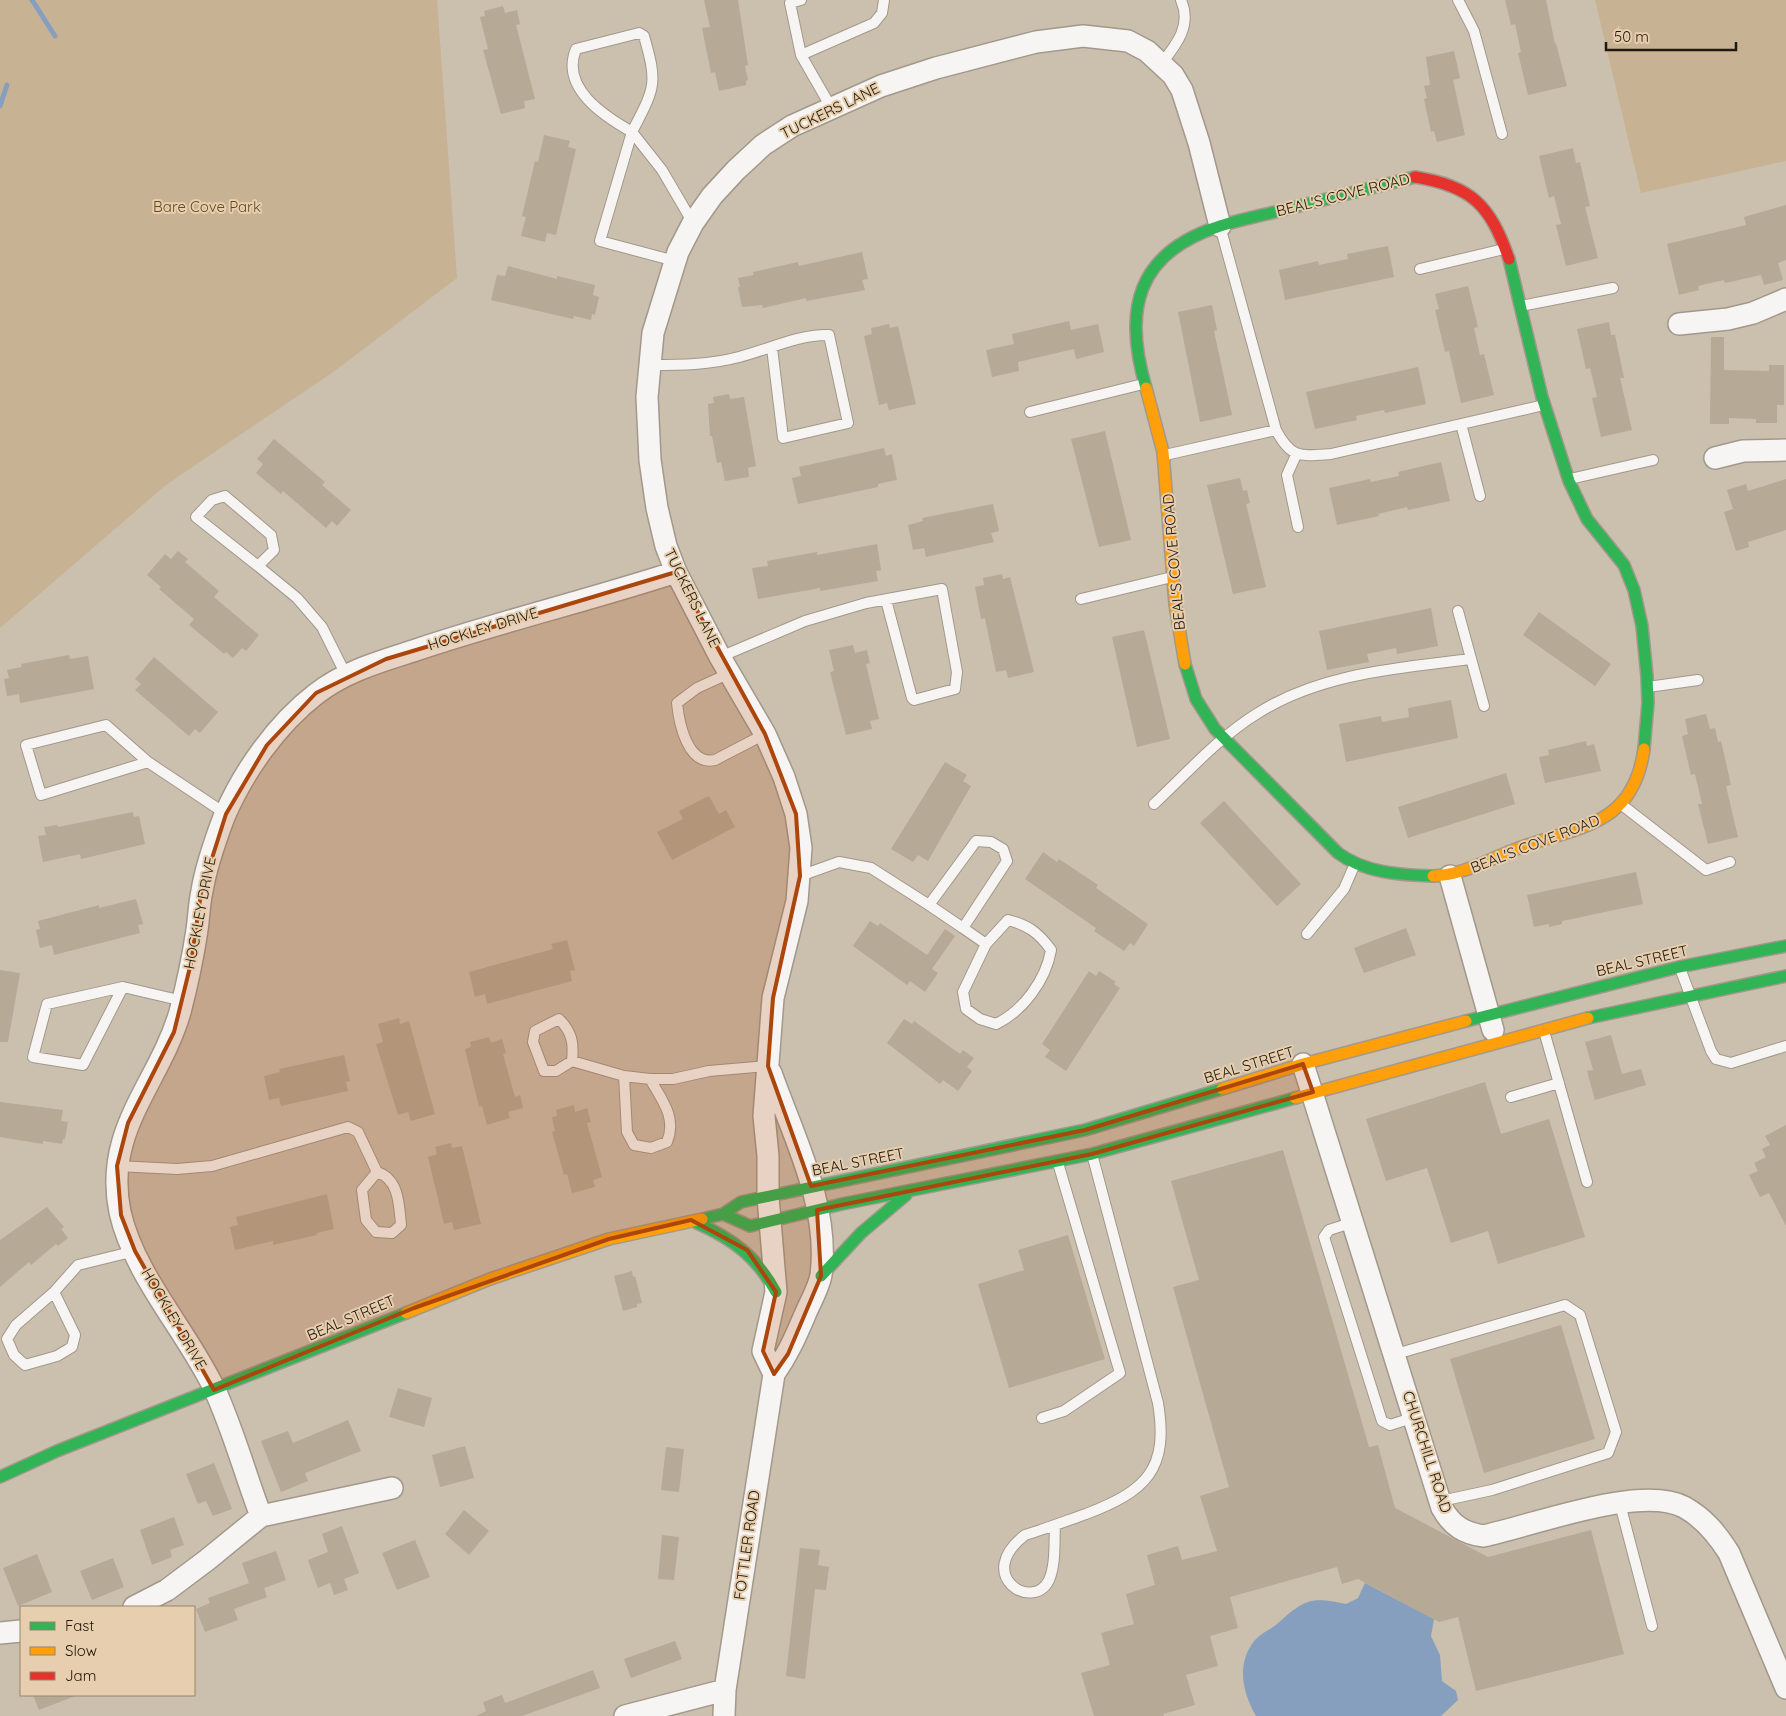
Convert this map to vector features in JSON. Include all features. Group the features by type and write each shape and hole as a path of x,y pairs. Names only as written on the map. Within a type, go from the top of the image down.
{"street":[{"name":"TUCKERS LANE","path":"768,1197 768,1156 764,1116 773,998 797,901 801,848 796,814 784,778 765,734 725,665 676,572 661,527 653,486 648,397 653,332 675,261 693,223 730,176 763,146 792,126 881,86 936,68 1036,42 1083,36 1128,41 1147,50 1162,63 1182,90 1199,143 1220,226"},
{"name":"BEAL'S COVE ROAD","path":"1415,177 1455,183 1477,201 1491,220 1505,249 1546,405 1578,504 1592,527 1624,563 1632,584 1644,640 1646,687 1645,740 1639,774 1614,813 1574,832 1519,848 1450,876 1389,872 1354,866 1319,836 1209,721 1194,695 1175,614 1164,455 1160,433 1138,366 1134,318 1146,280 1168,250 1193,236 1220,226 1415,177"},
{"path":"1679,324 1728,319 1753,313 1786,299"},
{"path":"1715,458 1743,451 1786,450"},
{"name":"HOCKLEY DRIVE","path":"261,1516 214,1390 134,1252 121,1215 117,1188 117,1166 128,1123 174,1032 183,1001 197,929 201,893 211,853 226,814 246,777 289,720 316,693 346,675 386,659 470,632 612,593 676,572"},
{"path":"1450,876 1488,1016 1497,1042"},
{"name":"BEAL STREET","path":"723,1214 750,1226 770,1223 818,1210 1058,1162 1089,1142 1303,1064 1680,968 1786,946"},
{"name":"BEAL STREET","path":"0,1477 57,1451 214,1390 414,1308 490,1279 609,1239 723,1214 741,1202 811,1186 1089,1142 1313,1092 1543,1030 1689,995 1786,976"},
{"name":"CHURCHILL ROAD","path":"1303,1064 1396,1354 1440,1501 1448,1519 1458,1528 1470,1534 1483,1536 1605,1506 1666,1501 1683,1507 1703,1520 1717,1535 1728,1553 1786,1688"},
{"name":"TUCKERS LANE","path":"768,1066 811,1186"},
{"name":"FOTTLER ROAD","path":"724,1716 725,1690 774,1374 788,1354 821,1276 818,1210 811,1186"},
{"path":"821,1276 848,1246 888,1208 910,1192"},
{"path":"768,1197 776,1292 763,1351 774,1374"},
{"path":"690,1220 716,1231 747,1250 758,1262 776,1292"},
{"path":"136,1606 167,1590 208,1560 261,1516 392,1488"},
{"path":"0,1634 20,1631"},
{"path":"625,1716 725,1690"}],"lane":[{"path":"800,0 790,3 800,55 832,108"},
{"path":"800,55 874,22 882,13 884,0"},
{"path":"1162,63 1176,46 1186,20 1181,0"},
{"path":"1458,0 1474,31 1502,134"},
{"path":"675,261 600,241 632,132 652,94 654,77 644,36 639,33 576,49 574,66 577,82 586,99 604,116 632,132 662,170 693,223"},
{"path":"1220,226 1276,430 1284,446 1296,455 1331,454 1546,405"},
{"path":"1420,269 1505,249"},
{"path":"1520,307 1613,288"},
{"path":"650,364 694,366 738,358 772,348 803,339 829,335 848,423 783,438 772,348"},
{"path":"1030,412 1144,384"},
{"path":"1461,424 1480,496"},
{"path":"1164,455 1276,430"},
{"path":"1296,455 1287,475 1298,527"},
{"path":"1569,479 1653,460"},
{"path":"258,566 274,550 271,535 226,496 212,500 196,517 296,598 322,627 346,675"},
{"path":"1080,599 1173,576"},
{"path":"765,734 715,760 706,762 698,759 688,743 680,721 677,703 725,665 805,621 886,600 942,589 957,672 955,688 914,700 912,698 886,600"},
{"path":"1458,611 1484,706"},
{"path":"1154,804 1225,738 1258,713 1301,693 1365,672 1471,659"},
{"path":"1646,687 1698,680"},
{"path":"148,762 41,795 26,746 106,725 148,762 226,814"},
{"path":"1621,804 1706,870 1730,862"},
{"path":"929,905 976,841 991,842 1004,849 1007,861 963,928"},
{"path":"800,876 840,862 871,868 986,944"},
{"path":"1308,934 1344,890 1354,866"},
{"path":"1008,920 1026,925 1042,936 1051,950 1049,962 1026,1000 1011,1017 996,1024 980,1019 966,1008 964,992 986,944 1008,920"},
{"path":"1680,968 1711,1052 1716,1059 1731,1063 1786,1046"},
{"path":"123,987 83,1065 33,1057 47,1004 123,987 183,1001"},
{"path":"572,1061 574,1044 568,1028 559,1019 535,1031 533,1042 544,1071 556,1071 572,1061 624,1076 673,1079 709,1071 768,1066"},
{"path":"1543,1030 1587,1182"},
{"path":"624,1076 627,1132 634,1145 651,1148 667,1142 672,1130 668,1112 650,1079"},
{"path":"1511,1097 1559,1083"},
{"path":"117,1166 177,1169 212,1166 348,1127 358,1132 377,1172 387,1176 395,1187 401,1225 392,1233 376,1232 366,1220 362,1203 362,1190 377,1172"},
{"path":"1055,1526 1053,1564 1049,1580 1041,1590 1031,1593 1017,1590 1009,1583 1004,1573 1004,1563 1011,1546 1025,1535 1055,1526 1111,1504 1140,1487 1152,1469 1160,1451 1162,1426 1158,1403 1089,1142"},
{"path":"1042,1418 1064,1411 1120,1373 1058,1162"},
{"path":"1354,1222 1329,1230 1324,1237 1382,1421 1390,1425 1415,1417"},
{"path":"54,1292 75,1335 72,1347 57,1356 25,1365 14,1355 7,1339 16,1325 54,1292 78,1265 134,1252"},
{"path":"1396,1354 1565,1305 1580,1315 1616,1432 1608,1453 1492,1490 1440,1501"},
{"path":"1620,1504 1652,1626"}],"highlighted area":[{"path":"676,572 765,734 796,814 800,876 773,998 768,1066 811,1186 1085,1130 1303,1064 1313,1092 1092,1154 817,1210 821,1276 788,1354 774,1374 763,1351 776,1292 747,1250 691,1220 609,1239 414,1308 214,1390 135,1251 121,1215 117,1166 128,1123 174,1032 191,963 201,893 226,814 267,745 316,693 386,659"}],"green space":[{"name":"Bare Cove Park","path":"0,0 437,0 457,278 336,370 166,485 0,628"},
{"path":"1595,0 1786,0 1786,161 1641,193"}],"water":[{"path":"1365,1583 1434,1619 1431,1636 1440,1655 1442,1681 1456,1691 1458,1700 1441,1716 1256,1716 1247,1697 1243,1678 1245,1658 1255,1640 1294,1610 1308,1602 1324,1600 1346,1604 1358,1598"}],"building":[{"path":"704,0 738,0 748,65 745,66 748,80 746,85 719,91 715,72 711,73 702,28 710,27"},
{"path":"1505,0 1546,0 1555,44 1567,86 1528,95 1518,53 1521,52 1515,24 1511,25"},
{"path":"503,6 505,13 517,10 520,24 516,25 535,99 524,101 525,108 501,114 483,50 488,49 480,17 485,16 484,11"},
{"path":"1454,51 1460,78 1453,80 1465,135 1437,142 1434,131 1431,132 1424,99 1427,98 1424,86 1430,85 1426,57"},
{"path":"544,135 570,141 568,147 576,149 556,235 547,233 545,242 521,236 526,217 522,216 535,161 538,162"},
{"path":"1573,148 1576,163 1580,162 1590,206 1585,207 1598,258 1566,266 1556,225 1561,224 1554,196 1549,198 1539,156"},
{"path":"1786,205 1786,260 1778,263 1783,280 1764,285 1761,275 1725,283 1724,280 1698,286 1699,290 1679,295 1667,244 1746,225 1744,217"},
{"path":"1388,246 1394,277 1285,300 1279,270 1318,261 1319,265 1348,259 1347,254"},
{"path":"862,252 868,279 862,280 865,290 807,301 806,298 763,308 762,305 742,307 738,278 754,275 753,272 798,262 799,266"},
{"path":"508,266 557,279 557,276 595,285 593,295 599,297 595,315 592,314 591,320 574,316 573,319 491,300 497,275 505,276"},
{"path":"1468,286 1478,327 1474,328 1480,355 1484,354 1494,395 1461,403 1449,351 1445,352 1435,310 1439,309 1435,294"},
{"path":"1212,305 1217,330 1214,331 1232,415 1200,422 1178,312"},
{"path":"1069,321 1071,330 1098,324 1104,352 1076,359 1074,349 1018,362 1019,371 992,377 986,350 1014,344 1012,334"},
{"path":"1609,322 1611,335 1615,335 1624,378 1620,378 1632,430 1601,437 1592,398 1597,397 1590,368 1586,369 1577,329"},
{"path":"889,324 890,328 898,326 916,404 889,410 887,403 879,405 864,336 872,334 871,328"},
{"path":"1711,337 1724,337 1724,370 1769,371 1769,365 1784,365 1784,405 1777,405 1777,423 1756,423 1756,419 1729,418 1729,424 1710,424"},
{"path":"1418,367 1426,404 1385,413 1384,410 1356,416 1357,420 1315,429 1306,392"},
{"path":"729,394 730,399 744,397 756,466 748,468 749,477 725,481 721,462 717,463 712,436 710,436 708,404 714,403 713,397"},
{"path":"1105,431 1131,540 1099,547 1071,439"},
{"path":"274,439 325,482 322,485 351,510 337,526 332,521 326,528 283,491 281,494 256,473 263,464 257,459"},
{"path":"884,448 886,456 892,454 897,480 878,484 878,487 798,504 792,478 801,476 799,467"},
{"path":"1441,462 1450,501 1408,510 1407,507 1378,514 1379,516 1337,525 1329,488 1370,479 1371,482 1399,476 1398,472"},
{"path":"1240,478 1243,491 1247,490 1250,503 1246,504 1266,587 1233,594 1207,485"},
{"path":"1786,479 1786,530 1748,542 1749,547 1736,551 1724,512 1733,509 1727,490 1746,484 1748,491"},
{"path":"993,504 999,531 991,533 994,542 926,557 924,548 913,550 908,525 923,521 922,518"},
{"path":"877,544 881,570 876,571 878,581 820,591 820,588 758,599 752,568 768,566 767,561 817,552 817,555"},
{"path":"178,551 188,559 185,562 219,591 214,597 259,635 246,651 242,648 233,658 226,652 224,654 189,625 194,619 159,589 161,587 147,575 165,554 171,559"},
{"path":"1002,574 1003,579 1010,577 1034,672 1008,678 1006,670 996,672 985,618 981,619 975,587 984,585 983,578"},
{"path":"1431,608 1438,646 1397,654 1396,648 1367,654 1369,662 1327,670 1319,631"},
{"path":"1539,612 1611,664 1595,686 1523,635"},
{"path":"1144,630 1170,739 1137,747 1112,637"},
{"path":"853,645 855,653 867,650 870,663 866,664 879,719 870,721 872,729 846,735 830,672 834,671 829,650"},
{"path":"69,655 70,659 88,656 94,689 20,703 19,694 7,696 4,679 9,678 7,670 22,667 21,664"},
{"path":"154,657 218,712 200,733 195,729 189,736 135,690 141,684 135,679"},
{"path":"1451,700 1458,738 1346,762 1339,724 1381,716 1382,722 1409,717 1408,708"},
{"path":"1706,714 1710,729 1715,728 1718,742 1721,741 1731,785 1726,786 1738,837 1708,844 1698,804 1702,804 1695,774 1691,775 1682,736 1688,734 1685,719"},
{"path":"1586,741 1587,746 1594,744 1601,771 1545,783 1539,757 1549,755 1548,750"},
{"path":"945,762 967,775 963,781 971,786 928,861 918,855 913,862 891,849"},
{"path":"1506,773 1515,804 1408,838 1398,807"},
{"path":"709,796 719,814 726,810 735,827 672,860 657,832 683,819 679,811"},
{"path":"1224,801 1301,884 1277,906 1200,823"},
{"path":"133,812 134,817 139,816 145,844 81,859 80,854 43,862 38,836 46,835 44,827 57,825 58,827"},
{"path":"1043,852 1057,862 1059,859 1098,885 1096,888 1148,924 1134,946 1130,943 1124,951 1094,931 1096,928 1025,879"},
{"path":"1636,872 1643,904 1562,921 1562,924 1549,927 1549,924 1534,927 1527,895"},
{"path":"136,899 143,924 138,925 140,933 54,955 52,945 40,948 36,930 40,929 38,921 99,905 99,908"},
{"path":"870,921 878,926 880,923 927,955 945,929 955,936 932,969 938,973 925,992 910,981 907,985 853,946"},
{"path":"1406,928 1416,955 1364,973 1354,948"},
{"path":"567,940 575,970 570,971 572,981 487,1004 485,994 475,997 469,972 553,949 551,944"},
{"path":"0,970 20,973 8,1042 0,1042"},
{"path":"1089,971 1096,976 1099,971 1116,982 1114,984 1120,988 1066,1071 1045,1057 1050,1050 1042,1044"},
{"path":"399,1018 400,1024 409,1021 435,1114 411,1121 408,1112 398,1115 376,1044 383,1042 378,1024"},
{"path":"904,1019 912,1024 914,1021 960,1054 963,1050 974,1058 967,1067 972,1071 958,1091 943,1080 940,1084 887,1043"},
{"path":"1611,1035 1622,1074 1641,1069 1646,1085 1595,1100 1587,1071 1593,1070 1585,1042"},
{"path":"489,1037 491,1043 502,1039 506,1053 503,1054 515,1097 520,1095 523,1108 508,1112 510,1118 487,1125 482,1106 479,1107 465,1049 471,1047 470,1042"},
{"path":"344,1055 350,1081 346,1082 348,1091 281,1106 279,1098 269,1100 264,1076 280,1072 279,1069"},
{"path":"1485,1082 1501,1134 1549,1119 1585,1237 1498,1264 1488,1231 1451,1243 1427,1168 1386,1181 1366,1119"},
{"path":"0,1102 63,1110 61,1121 68,1122 65,1139 63,1139 62,1144 43,1141 43,1144 0,1137"},
{"path":"574,1105 575,1112 587,1108 591,1122 587,1123 602,1177 593,1180 595,1187 572,1193 567,1174 564,1175 552,1132 555,1131 552,1117 557,1116 556,1110"},
{"path":"1786,1125 1786,1226 1769,1193 1760,1197 1749,1175 1758,1171 1754,1163 1766,1157 1762,1149 1770,1145 1765,1136"},
{"path":"451,1143 452,1148 462,1146 481,1224 454,1230 452,1222 444,1224 428,1157 437,1154 435,1147"},
{"path":"1283,1150 1369,1447 1378,1445 1395,1508 1488,1557 1591,1530 1624,1654 1476,1691 1458,1617 1439,1622 1358,1579 1342,1584 1337,1567 1230,1597 1238,1628 1210,1636 1218,1666 1186,1675 1195,1705 1163,1714 1164,1716 1094,1716 1081,1673 1110,1665 1101,1633 1134,1624 1126,1594 1155,1585 1147,1555 1178,1546 1182,1560 1217,1551 1200,1496 1229,1487 1173,1287 1199,1280 1171,1181"},
{"path":"327,1194 334,1229 273,1245 273,1241 235,1250 230,1227 238,1225 236,1217"},
{"path":"47,1207 64,1227 61,1229 68,1238 58,1246 56,1244 31,1265 29,1262 0,1287 0,1240"},
{"path":"1068,1235 1105,1359 1009,1388 978,1284 1024,1270 1018,1250"},
{"path":"632,1271 642,1303 637,1304 637,1307 623,1311 614,1276"},
{"path":"1561,1325 1595,1439 1484,1473 1450,1359"},
{"path":"398,1388 432,1398 424,1427 389,1417"},
{"path":"348,1420 361,1451 305,1473 308,1481 281,1492 261,1441 288,1431 293,1443"},
{"path":"465,1446 474,1478 440,1487 432,1455"},
{"path":"666,1447 684,1449 679,1492 661,1490"},
{"path":"214,1463 232,1509 213,1516 206,1501 198,1504 186,1474"},
{"path":"464,1510 489,1531 469,1555 445,1534"},
{"path":"174,1517 184,1545 170,1550 172,1557 152,1565 140,1530"},
{"path":"342,1526 359,1573 344,1579 348,1590 334,1595 330,1583 318,1588 308,1560 328,1552 322,1534"},
{"path":"662,1535 679,1537 674,1580 658,1579"},
{"path":"415,1540 430,1577 397,1590 382,1553"},
{"path":"800,1548 820,1550 818,1565 829,1567 826,1590 815,1589 805,1679 786,1676"},
{"path":"276,1551 286,1580 264,1588 267,1597 234,1609 238,1620 205,1632 196,1609 210,1603 208,1598 249,1583 242,1563"},
{"path":"37,1554 52,1592 18,1606 3,1568"},
{"path":"113,1558 124,1587 92,1600 80,1571"},
{"path":"675,1641 682,1659 631,1678 624,1659"},
{"path":"593,1670 600,1688 522,1716 476,1716 486,1711 483,1702 502,1695 505,1703"},
{"path":"33,1696 75,1696 39,1710"}],"waterway":[{"path":"32,0 55,36"},
{"path":"0,106 7,85"}],"traffic: fast":[{"path":"1146,388 1139,360 1136,334 1137,310 1143,288 1154,269 1170,252 1192,238 1220,226 1415,177"},
{"path":"1509,259 1542,397 1569,481 1587,519 1624,565 1634,590 1642,626 1647,676 1648,703 1644,749"},
{"path":"1185,664 1196,699 1215,729 1338,853 1348,860 1383,872 1433,876"},
{"path":"1466,1021 1679,967 1786,946"},
{"path":"1588,1018 1786,976"},
{"path":"702,1219 723,1214 741,1202 1085,1130 1222,1089"},
{"path":"723,1214 750,1226 842,1204 1092,1154 1295,1098"},
{"path":"821,1276 861,1233 906,1195"},
{"path":"697,1223 743,1250 761,1269 776,1292"},
{"path":"0,1477 57,1451 406,1313"}],"traffic: slow":[{"path":"1146,388 1163,452 1175,604 1185,664"},
{"path":"1433,876 1466,870 1516,849 1599,820 1615,809 1628,795 1638,775 1644,749"},
{"path":"1295,1098 1588,1018"},
{"path":"1222,1089 1303,1064 1466,1021"},
{"path":"406,1313 490,1279 609,1239 702,1219"}],"traffic: jam":[{"path":"1415,177 1451,186 1476,201 1494,225 1509,259"}]}
